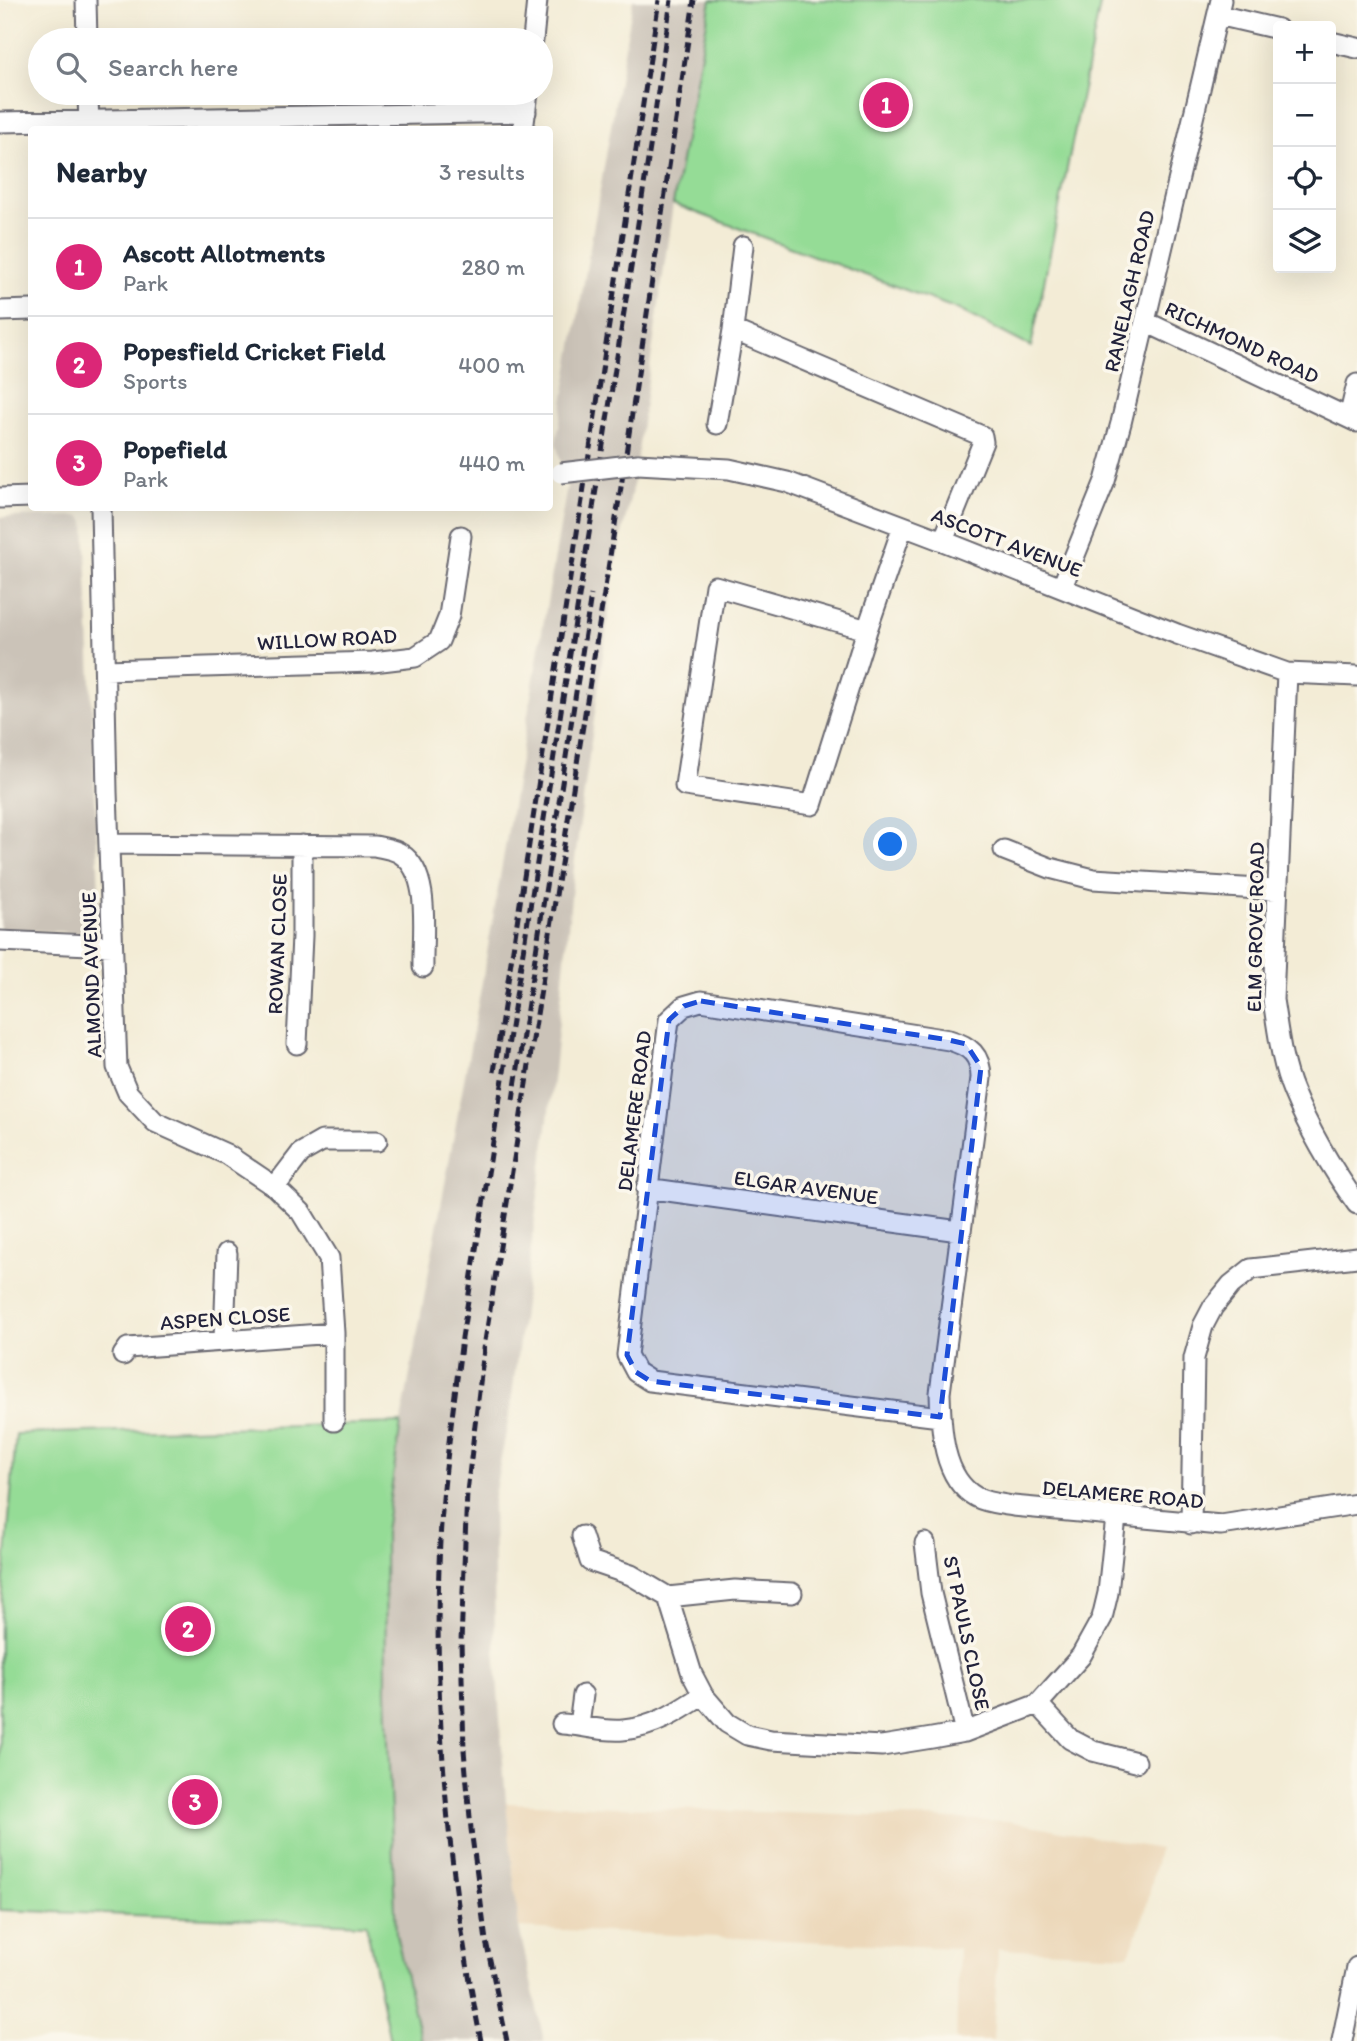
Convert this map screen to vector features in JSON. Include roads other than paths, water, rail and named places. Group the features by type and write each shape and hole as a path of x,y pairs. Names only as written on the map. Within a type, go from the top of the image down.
{"street":[{"path":"86,0 87,28"},
{"path":"534,28 537,0"},
{"path":"1220,7 1273,27"},
{"name":"RANELAGH ROAD","path":"1062,587 1105,481 1146,322 1220,7"},
{"path":"1336,42 1357,48"},
{"path":"88,105 89,125"},
{"path":"0,122 89,125 209,117 526,111"},
{"path":"717,424 733,330 743,246"},
{"path":"0,311 28,310"},
{"name":"RICHMOND ROAD","path":"1146,322 1353,420"},
{"path":"733,330 982,436 983,442 943,541"},
{"path":"1353,420 1357,384"},
{"name":"ASCOTT AVENUE","path":"555,474 638,464 703,467 759,475 814,491 1177,634 1287,673 1357,676"},
{"path":"0,498 28,497"},
{"name":"ALMOND AVENUE","path":"101,511 117,1068 128,1093 155,1122 226,1154 275,1187 301,1212 329,1258 334,1333 334,1421"},
{"path":"867,630 715,586 685,786 812,805 903,526"},
{"name":"WILLOW ROAD","path":"105,670 373,662 415,657 439,641 449,616 461,536"},
{"name":"ELM GROVE ROAD","path":"1287,673 1273,1000 1292,1090 1334,1171 1357,1204"},
{"name":"ROWAN CLOSE","path":"109,844 375,846 399,853 412,864 422,883 423,967"},
{"name":"ROWAN CLOSE","path":"297,1044 302,936 302,845"},
{"path":"1004,850 1050,868 1093,879 1276,890"},
{"path":"0,941 113,946"},
{"name":"DELAMERE ROAD","path":"940,1417 650,1381 636,1372 627,1355 668,1020 684,1006 701,1001 949,1040 966,1044 976,1058 981,1067 981,1078 941,1373 940,1417 943,1436 954,1473 964,1488 993,1503 1191,1524 1221,1525 1357,1504"},
{"path":"275,1187 301,1153 322,1142 377,1141"},
{"name":"ELGAR AVENUE","path":"646,1188 959,1231"},
{"path":"224,1340 228,1253"},
{"path":"1191,1524 1194,1358 1203,1326 1213,1307 1231,1286 1251,1269 1357,1257"},
{"name":"ASPEN CLOSE","path":"124,1355 128,1349 334,1333"},
{"name":"ST PAULS CLOSE","path":"668,1597 692,1674 703,1695 727,1723 747,1735 771,1740 882,1746 965,1732 1038,1704 1081,1656 1102,1618 1108,1593 1116,1517"},
{"path":"582,1536 590,1561 631,1576 668,1597 735,1590 792,1592"},
{"name":"ST PAULS CLOSE","path":"925,1543 931,1593 965,1732"},
{"path":"583,1695 571,1724 623,1730 648,1725 674,1714 703,1695"},
{"path":"1038,1704 1070,1739 1093,1751 1136,1762"},
{"path":"1342,2041 1357,1968"}],"railway":[{"path":"494,1072 659,0"},
{"path":"481,2041 453,1864 442,1745 438,1626 440,1537 445,1480 462,1338 671,0"},
{"path":"507,2041 486,1941 464,1750 461,1642 467,1492 485,1341 621,487 694,0"},
{"path":"513,1100 591,595"}],"place":[{"name":"Ascott Allotments","path":"886,105"},
{"name":"Popesfield Cricket Field","path":"188,1629"},
{"name":"Popefield","path":"195,1802"}]}
